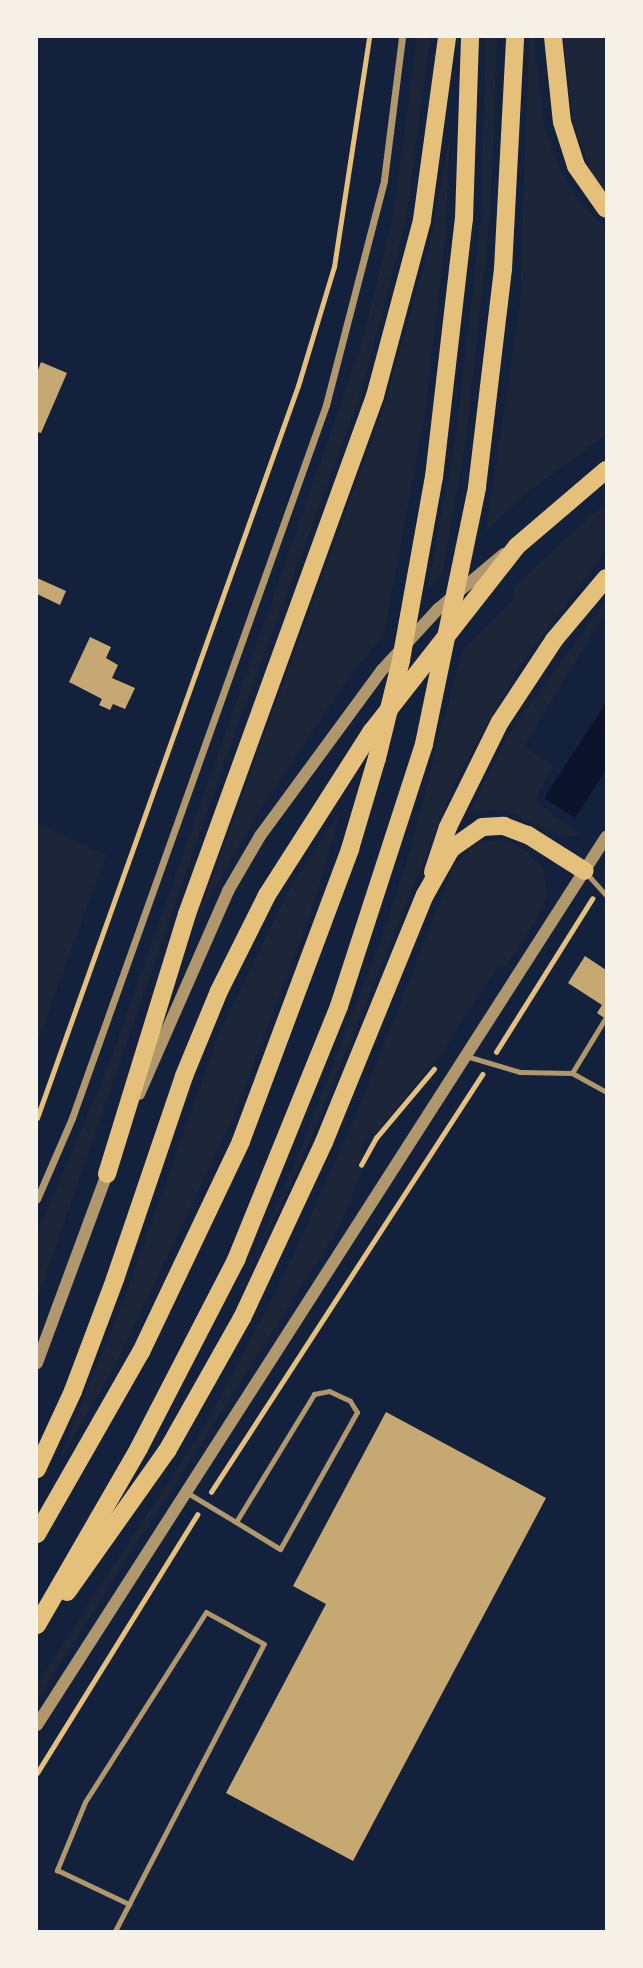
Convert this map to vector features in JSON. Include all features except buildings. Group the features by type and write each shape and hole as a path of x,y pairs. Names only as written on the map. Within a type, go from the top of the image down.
{"main road":[{"path":"107,1174 187,914 379,384 422,220 447,37"},
{"path":"37,1534 141,1352 241,1141 350,849 373,771 401,660 434,477 464,219 470,37"},
{"path":"37,1628 139,1448 236,1260 339,1006 424,744 478,487 503,269 515,37"},
{"path":"553,37 562,122 576,166 606,209"},
{"path":"37,1469 73,1391 219,991 267,895 316,814 372,731 517,546 606,470"},
{"path":"37,1628 114,1530 206,1387 319,1154 425,895 448,827 500,722 554,640 606,578"},
{"path":"425,895 451,849 482,827 504,826 528,835 585,871"}],"street":[{"path":"37,1199 72,1118 326,405 384,180 402,37"},
{"path":"37,1363 107,1174 228,891 333,731 413,634 480,572 517,546"},
{"path":"37,1725 606,837"}],"lane":[{"path":"585,871 606,895"},
{"path":"572,1073 606,1017"},
{"path":"466,1056 487,1066 520,1072 572,1073 606,1093"},
{"path":"186,1492 280,1549 357,1412 350,1401 329,1391 314,1394 236,1522"},
{"path":"115,1931 264,1644 206,1612 85,1802 57,1870 129,1904"}],"path":[{"path":"37,1118 298,386 334,267 369,37"},
{"path":"37,1773 203,1504 599,889"}],"shaded area":[{"path":"417,37 430,37 406,220 361,393 227,755 37,1300 37,1234 110,1062 361,346 393,217"},
{"path":"486,37 497,37 490,219 466,438 443,572 428,589 456,436 481,217"},
{"path":"529,37 534,37 544,126 559,168 575,196 606,230 606,435 524,495 486,531 520,304"},
{"path":"563,37 606,37 606,194 594,179 573,123"},
{"path":"450,136 445,238 425,413 384,634 344,684 264,803 197,919 381,416 428,253"},
{"path":"606,502 606,551 523,661 458,776 303,1158 229,1313 297,1158 381,939 410,851 462,651 514,599 513,588"},
{"path":"606,601 606,620 602,618 524,746 552,765 535,802 581,834 563,837 506,811 490,809 469,814 508,735"},
{"path":"606,703 606,770 575,818 544,798"},
{"path":"341,810 309,918 232,1120 115,1366 57,1464 122,1305 221,1028 289,890"},
{"path":"37,823 106,855 37,1043"},
{"path":"504,840 527,852 543,868 547,894 537,918 505,967 499,964 441,1054 374,1135 369,1133 359,1149 364,1154 357,1165 363,1169 340,1226 37,1700 37,1683 203,1429 278,1288 356,1115 455,864 478,842"}]}
